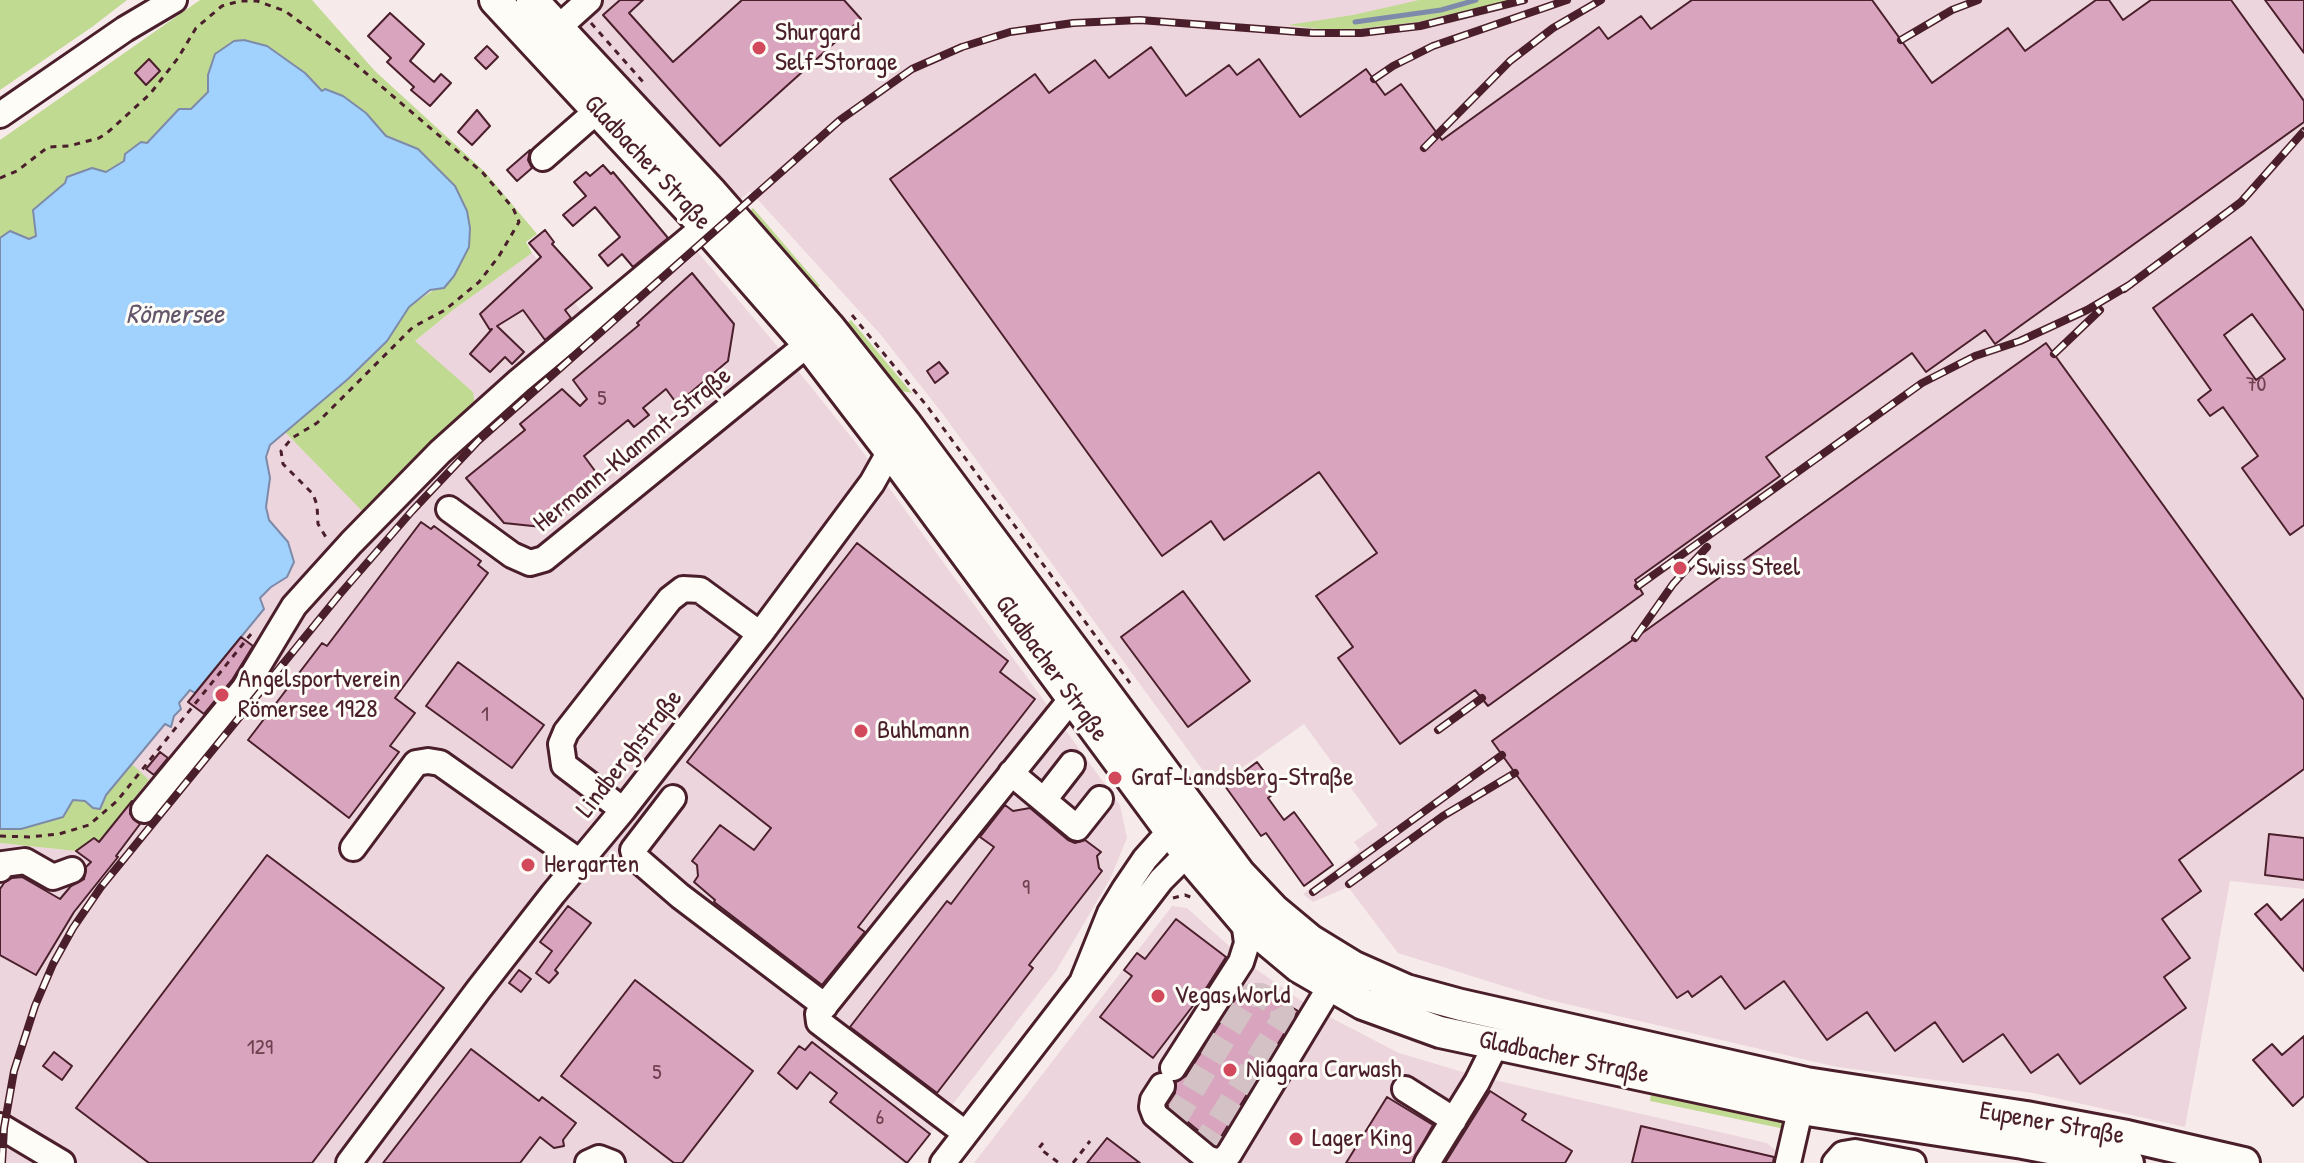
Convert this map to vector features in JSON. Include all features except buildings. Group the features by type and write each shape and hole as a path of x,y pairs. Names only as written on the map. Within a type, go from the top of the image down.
{"main road":[{"name":"Gladbacher Straße","path":"495,0 705,226 808,344 1179,843 1244,921 1299,967 1363,1004 1440,1032 1856,1105"},
{"name":"Gladbacher Straße","path":"532,0 779,268 905,423 1202,825 1245,880 1274,910 1310,940 1354,967 1406,990 1804,1096"},
{"path":"890,451 905,423"},
{"name":"Eupener Straße","path":"1856,1105 2128,1163"},
{"name":"Eupener Straße","path":"1856,1105 2040,1120 2244,1163"}],"street":[{"path":"125,29 153,0"},
{"path":"0,115 125,29 174,0"},
{"path":"559,27 589,0"},
{"path":"543,158 598,110"},
{"path":"144,810 244,689 271,639 294,606 351,543 440,452 508,391 705,226"},
{"name":"Hermann-Klammt-Straße","path":"449,509 512,555 530,563 544,559 808,344"},
{"name":"Lindberghstraße","path":"349,1163 479,989 760,634 872,483 890,451"},
{"path":"623,810 564,765 561,744 575,720 670,599 683,589 700,590 760,634"},
{"path":"965,1133 819,1022 818,1014 1073,697"},
{"path":"353,848 416,763 428,761 440,763 580,862"},
{"path":"1044,800 1072,764"},
{"path":"1011,773 1077,828 1100,799"},
{"path":"673,798 633,850 635,857 680,896 825,1006"},
{"path":"943,1163 1161,880 1179,843 1200,840 1202,825"},
{"path":"0,869 3,864 25,861 53,877 72,870"},
{"path":"1244,921 1247,943 1241,962 1152,1107 1155,1115 1206,1149 1215,1161 1229,1154 1330,987"},
{"path":"1427,1163 1477,1082 1496,1044"},
{"path":"1405,1089 1454,1120"},
{"path":"1788,1163 1804,1096"},
{"path":"0,1126 52,1160"},
{"path":"1835,1163 1843,1154 1855,1152 1913,1163"},
{"path":"588,1163 599,1158 612,1163"}],"path":[{"path":"0,178 17,171 48,147 69,146 107,133 150,94 196,28 222,6 240,1 257,1 285,11 347,57 483,173 513,208 519,222 499,256 479,282 445,310 413,327 317,423 292,438 281,451 283,464 313,494 318,524 329,543"},
{"path":"0,836 59,834 89,825 117,801 258,627"},
{"path":"1073,1163 1090,1141"},
{"path":"1043,1143 1039,1148 1059,1163"}],"shaded area":[{"name":"Swiss Steel","path":"604,0 2304,0 2304,889 2230,881 2185,1127 2033,1093 1837,1067 1545,999 1398,953 1348,887 1313,902 1303,894 1360,850 1354,842 1378,825 1304,724 1215,787 942,413 881,335 750,191 736,203 572,29"},
{"path":"690,243 860,448 1120,805 1127,838 1110,879 1056,971 907,1163 0,1163 0,843 76,851 94,838 99,842 149,780 132,764 165,723 170,727 181,709 179,703 190,690 196,692 264,610 260,598 287,577 278,532 269,520 266,506 270,478 266,457 270,445 285,432 369,517 473,392 414,342 532,253 595,327"},
{"path":"1172,906 1187,908 1250,965 1312,1008 1399,1053 1473,1075 1767,1143 1775,1150 1773,1163 974,1163"}],"green space":[{"path":"0,0 127,0 0,90"},
{"path":"200,0 312,0 375,71 485,172 537,234 526,242 532,253 415,341 473,392 475,406 369,518 285,432 387,341 409,307 454,276 469,247 470,228 401,141 386,136 366,113 343,96 322,92 305,73 290,65 208,75 208,92 191,109 179,109 147,143 141,142 125,154 124,161 106,172 92,168 65,183 33,210 37,236 29,239 10,231 0,238 0,140"},
{"path":"1419,0 1511,0 1418,22 1358,29 1288,25 1353,15"},
{"path":"753,208 820,286 815,289 748,213"},
{"path":"851,320 912,393 892,384 845,324"},
{"path":"132,764 149,780 99,842 93,838 76,851 0,843 0,829 21,829 72,800 85,801 93,808 103,802"},
{"path":"1651,1094 1780,1120 1783,1127 1650,1101"}],"water":[{"name":"Römersee","path":"244,40 267,46 305,73 322,91 325,89 343,96 366,113 386,136 418,149 455,186 467,211 469,247 444,288 430,290 409,307 387,341 348,379 270,445 266,457 270,478 266,507 269,520 288,542 294,562 287,577 260,598 264,609 195,693 190,690 179,703 181,709 174,716 171,727 165,724 106,795 100,809 93,808 85,801 73,800 63,817 21,829 0,829 0,238 10,231 29,239 36,236 33,210 65,183 67,177 92,168 106,172 124,161 125,154 141,142 147,143 179,109 191,109 208,92 208,75 215,54 234,41"}],"waterway":[{"path":"1355,22 1441,10 1476,0"}],"tunnel":[{"path":"1174,1121 1247,1000 1252,995 1261,995 1279,1006 1283,1013 1281,1022 1206,1141"}],"railway":[{"path":"2,1163 4,1128 14,1071 35,1006 53,964 101,887 340,594 478,441 840,120 912,69 962,47 1010,32 1073,23 1140,20 1313,33 1361,33 1420,26 1524,0"},
{"path":"1374,79 1433,46 1567,0"},
{"path":"1424,148 1510,61 1553,28 1601,0"},
{"path":"1901,40 1952,10 1978,0"},
{"path":"2124,289 2241,202 2304,131"},
{"path":"1638,586 1922,383 1975,356 2020,341 2087,310 2131,284"},
{"path":"2054,354 2100,310"},
{"path":"1635,638 1673,584 1707,547"},
{"path":"1438,730 1482,698"},
{"path":"1313,892 1502,755"},
{"path":"1349,884 1443,816 1515,773"}],"place":[{"name":"Shurgard Self-Storage","path":"759,48"},
{"name":"Swiss Steel","path":"1680,568"},
{"name":"Angelsportverein Römersee 1928","path":"222,695"},
{"name":"Buhlmann","path":"861,731"},
{"name":"Graf-Landsberg-Straße","path":"1115,778"},
{"name":"Hergarten","path":"528,865"},
{"name":"Vegas World","path":"1158,996"},
{"name":"Niagara Carwash","path":"1230,1070"},
{"name":"Lager King","path":"1296,1139"}]}
